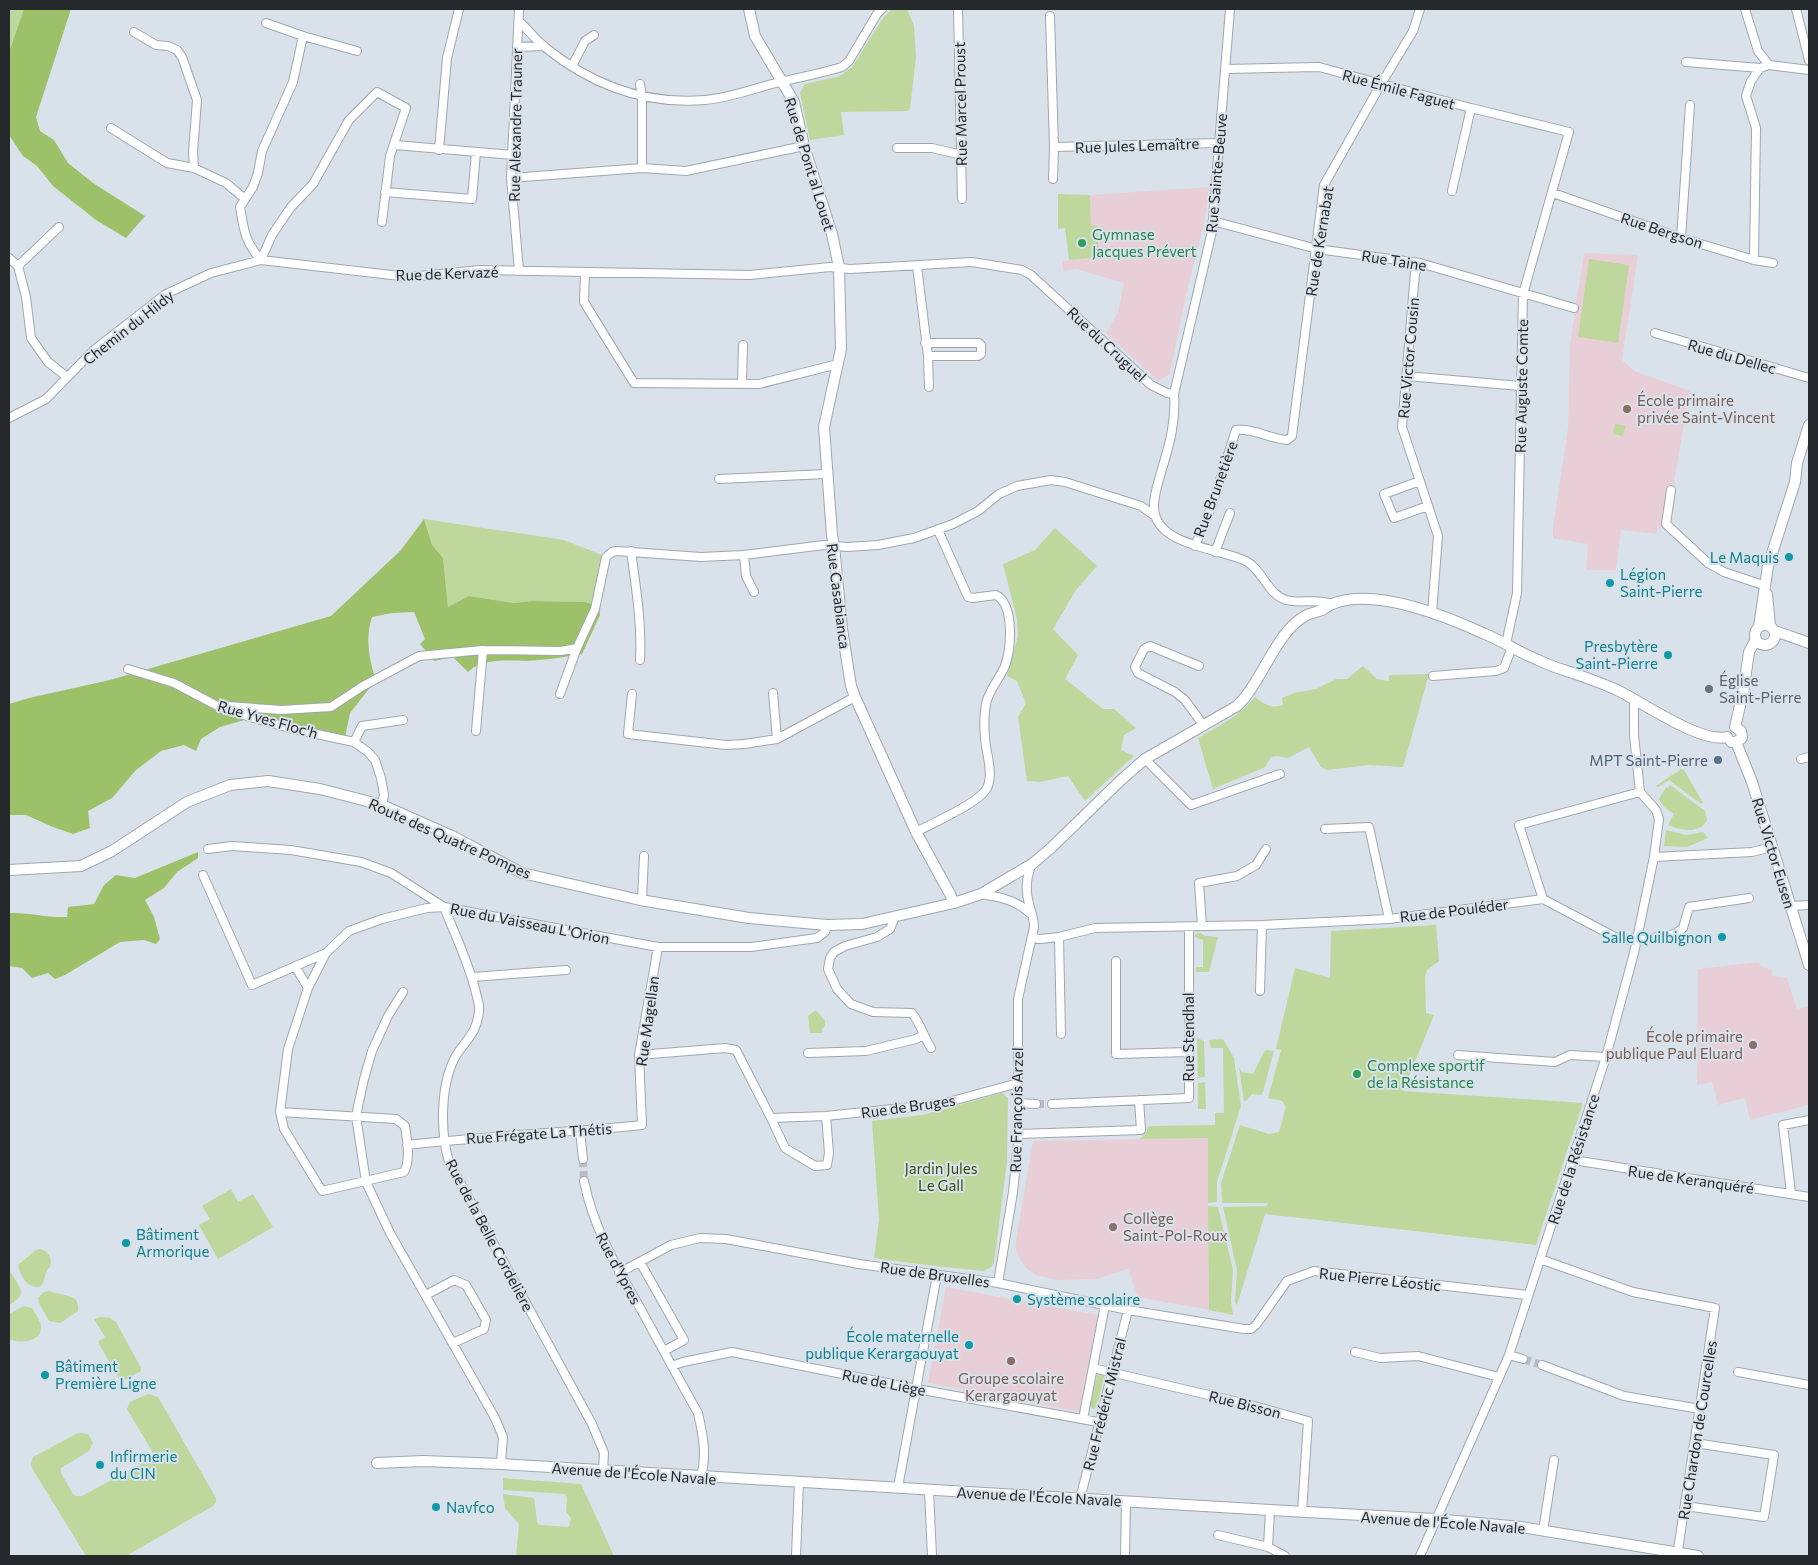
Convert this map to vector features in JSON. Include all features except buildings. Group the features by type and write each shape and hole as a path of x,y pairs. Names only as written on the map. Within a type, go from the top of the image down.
{"street":[{"path":"440,150 447,58 459,9"},
{"name":"Rue Alexandre Trauner","path":"519,9 511,178 519,271"},
{"name":"Rue de Pont al Louet","path":"750,9 756,36 794,102 804,146 832,234 839,267"},
{"name":"Rue Marcel Proust","path":"958,9 962,199"},
{"name":"Rue Sainte-Beuve","path":"1174,394 1212,231 1230,9"},
{"name":"Rue de Kernabat","path":"1292,436 1324,185 1413,30 1420,9"},
{"path":"1745,9 1758,51 1769,65"},
{"path":"1796,9 1809,60"},
{"path":"518,21 544,46 586,75 607,85 642,97 706,100 821,74 842,67 849,61 878,10"},
{"name":"Rue Jules Lemaître","path":"1050,16 1054,147 1053,179"},
{"path":"266,23 303,36 357,51"},
{"path":"134,32 156,45 168,46 177,50 182,57 197,100 193,152 194,168"},
{"path":"572,66 585,42 594,35"},
{"path":"303,36 294,82 262,151 253,187 240,207 244,236 261,260 272,235 291,207 313,184 349,120 377,92 406,108 390,156 382,222"},
{"path":"517,47 544,46"},
{"path":"1686,62 1760,68 1769,65 1809,70"},
{"name":"Rue Émile Faguet","path":"1226,68 1319,67 1569,132"},
{"path":"1754,260 1756,128 1746,96 1751,81 1760,68"},
{"path":"640,84 642,97 642,168"},
{"path":"1681,238 1690,105"},
{"path":"1452,190 1471,108"},
{"path":"111,128 167,163 194,168 226,184 245,199"},
{"name":"Rue Auguste Comte","path":"1509,645 1517,593 1523,294 1569,132"},
{"name":"Rue Jules Lemaître","path":"1054,147 1219,143"},
{"path":"395,145 440,150 513,154"},
{"path":"511,178 642,168 686,171 804,146"},
{"path":"897,148 932,148 962,155"},
{"path":"385,192 472,199 476,152"},
{"name":"Rue Bergson","path":"1553,193 1681,238 1754,260 1772,263"},
{"name":"Rue Taine","path":"1213,221 1317,249 1420,263 1574,308"},
{"path":"18,266 59,227"},
{"path":"9,258 18,266 26,297 31,338 48,362 67,377"},
{"name":"Rue de Kervazé","path":"261,260 409,277 480,270 750,275 839,267"},
{"name":"Chemin du Hildy","path":"9,418 46,399 94,350 166,294 211,273 261,260"},
{"name":"Rue du Cruguel","path":"839,267 850,269 972,262 1022,270 1032,275 1151,385 1167,393 1174,394"},
{"name":"Rue Victor Cousin","path":"1420,263 1415,273 1402,427 1438,536 1432,613"},
{"path":"916,266 928,356 929,387"},
{"name":"Rue Casabianca","path":"839,267 841,332 838,364 824,427 826,474 842,629 852,686 855,697 916,832 954,903"},
{"path":"585,272 584,302 634,383 759,384 838,364"},
{"name":"Rue du Dellec","path":"1655,333 1809,378"},
{"path":"925,343 979,343 982,345 981,354 978,356 928,356"},
{"path":"742,383 743,345"},
{"path":"1407,376 1520,386"},
{"path":"1155,516 1155,496 1172,433 1175,412 1174,394"},
{"path":"1806,642 1773,642 1768,645 1759,642 1755,632 1759,627 1768,566 1795,482 1798,463 1809,425"},
{"name":"Rue Brunetière","path":"1195,546 1212,505 1236,430 1246,429 1287,440 1292,436"},
{"path":"719,479 826,474"},
{"path":"560,694 577,648 595,609 606,557 612,552 631,551 701,557 744,555 824,545 878,545 914,538 938,530 978,511 1000,494 1017,486 1051,480 1064,482 1141,506 1155,516 1166,531 1176,538 1195,546 1244,560 1253,566 1276,595 1287,600 1322,601 1332,604"},
{"path":"1420,482 1384,494 1394,518 1428,506"},
{"path":"1671,490 1666,524 1708,563 1724,572 1766,586"},
{"path":"1141,506 1155,496"},
{"path":"1215,552 1230,513"},
{"path":"916,832 973,801 986,788 989,774 985,739 986,702 990,690 1004,667 1009,650 1008,615 1004,601 996,595 972,598 968,596 938,530"},
{"path":"631,551 638,604 641,643 640,660"},
{"path":"744,555 746,576 754,592"},
{"path":"1766,586 1772,629 1775,637 1773,642"},
{"name":"Route des Quatre Pompes","path":"9,870 81,866 112,851 187,802 230,786 268,781 320,789 382,805 452,836 522,873 642,900 749,918 827,925 862,924 954,903 981,894 1032,864 1063,838 1121,780 1145,760 1158,750 1237,706 1247,696 1288,630 1304,616 1332,604 1354,600 1393,602 1432,613 1485,634 1563,670 1590,678 1702,734 1732,740"},
{"path":"1759,627 1765,625 1806,642"},
{"path":"1732,740 1728,730 1735,727 1749,652 1759,642"},
{"path":"1433,676 1496,671 1504,668 1509,645"},
{"path":"1199,666 1150,646 1144,649 1135,667 1138,673 1175,692 1185,700 1204,726"},
{"path":"223,709 228,706 281,710 331,707 363,686 419,656 483,650 561,651 577,648"},
{"path":"476,731 483,650"},
{"name":"Rue Yves Floc'h","path":"128,669 174,683 223,709 289,728 354,742 368,752 375,760 384,795 382,805"},
{"path":"773,692 777,739"},
{"path":"632,694 628,734 726,745 777,739 855,697"},
{"path":"1634,699 1634,735 1640,792 1519,825 1543,899 1615,937 1636,941 1675,934 1683,928 1689,907 1749,898"},
{"path":"354,742 362,726 403,720"},
{"name":"Rue Victor Eusen","path":"1732,740 1752,782 1809,964"},
{"path":"1801,759 1809,757"},
{"path":"1145,760 1191,804 1280,774"},
{"name":"Rue de la Résistance","path":"1420,1556 1509,1355 1606,1057 1636,941 1654,857 1659,819 1656,810 1640,792"},
{"path":"1325,829 1368,827 1388,918"},
{"name":"Rue du Vaisseau L'Orion","path":"208,850 232,846 282,849 361,862 391,873 444,907 658,947 751,948 817,938 825,932 827,925"},
{"path":"1654,857 1752,852 1772,847"},
{"path":"1202,926 1199,883 1237,876 1256,865 1266,849"},
{"path":"642,900 644,856"},
{"path":"1032,864 1026,877 1028,903 1033,916 1032,938"},
{"path":"204,875 252,985 326,953 350,931 382,919 427,908 444,907"},
{"path":"981,894 1004,897 1025,908 1033,916"},
{"name":"Rue de Pouléder","path":"1032,938 1059,937 1095,928 1262,925 1388,918 1543,899"},
{"path":"1791,906 1809,905"},
{"name":"Rue de la Belle Cordelière","path":"444,907 472,977 480,1009 473,1032 451,1066 446,1089 443,1112 449,1162 592,1424 604,1453 603,1470"},
{"path":"895,917 890,929 884,933 877,937 845,946 834,952 830,958 828,969 836,989 851,1004 873,1012 912,1013 931,1048"},
{"path":"1260,991 1262,925"},
{"name":"Rue Stendhal","path":"1052,1104 1188,1098 1189,927"},
{"path":"1059,937 1061,1034"},
{"name":"Rue François Arzel","path":"998,1283 1014,1192 1018,1134 1018,999 1032,938"},
{"name":"Rue Magellan","path":"642,1125 640,1055 658,947"},
{"path":"280,1112 396,1119 404,1126 407,1145 407,1166 404,1172 322,1191 284,1129 280,1112 288,1049 308,988 326,953"},
{"path":"1116,961 1116,1054 1188,1052"},
{"path":"295,966 308,988"},
{"path":"472,977 566,970"},
{"path":"403,992 388,1016 372,1051 356,1116 366,1182 390,1233 495,1418 503,1437 501,1464"},
{"path":"808,1053 866,1051 916,1039 923,1035"},
{"path":"640,1055 726,1048 736,1050 785,1148 815,1166 827,1165 830,1153 826,1116"},
{"path":"1458,1055 1555,1062 1570,1055 1606,1057"},
{"name":"Rue de Bruges","path":"771,1118 826,1116 941,1104 1018,1083"},
{"path":"1018,1134 1141,1130 1139,1100"},
{"path":"1018,1103 1036,1104"},
{"path":"1791,1194 1783,1125 1809,1120"},
{"name":"Rue Frégate La Thétis","path":"407,1145 445,1140 642,1125"},
{"path":"580,1131 583,1159"},
{"name":"Rue de Keranquéré","path":"1572,1160 1809,1197"},
{"name":"Rue d'Ypres","path":"584,1181 588,1204 619,1273 698,1413 704,1438 704,1467 701,1477"},
{"name":"Rue de Bruxelles","path":"619,1273 671,1245 700,1238 726,1239 859,1264 998,1283 1128,1310 1244,1330 1256,1325"},
{"name":"Rue Chardon de Courcelles","path":"1540,1259 1633,1292 1715,1308 1677,1554"},
{"name":"Rue d'Ypres","path":"640,1262 684,1340 664,1351"},
{"name":"Rue Pierre Léostic","path":"1256,1325 1287,1281 1314,1270 1527,1296"},
{"path":"898,1487 937,1275"},
{"path":"426,1295 454,1280 466,1285 486,1320 484,1329 453,1343"},
{"name":"Rue Frédéric Mistral","path":"1083,1419 1105,1305"},
{"name":"Rue Frédéric Mistral","path":"1080,1499 1098,1422 1128,1310"},
{"name":"Rue de Liège","path":"672,1366 732,1352 917,1389 1098,1422"},
{"path":"1355,1352 1380,1358 1418,1356 1499,1377"},
{"path":"1509,1355 1523,1359"},
{"path":"1542,1365 1624,1396 1700,1409"},
{"name":"Rue Bisson","path":"1093,1368 1247,1404 1308,1421 1302,1512"},
{"path":"1738,1372 1809,1385"},
{"path":"1685,1506 1764,1517 1774,1455 1695,1443"},
{"path":"1543,1531 1554,1460"},
{"name":"Avenue de l'École Navale","path":"377,1463 423,1461 501,1464 1436,1519 1521,1526 1677,1554 1698,1556"},
{"path":"796,1556 799,1482"},
{"path":"929,1490 932,1556"},
{"path":"1125,1556 1126,1501"},
{"path":"1268,1547 1270,1510"},
{"path":"1218,1535 1268,1547 1285,1556"}],"shaded area":[{"path":"1209,187 1204,224 1185,299 1170,374 1158,381 1106,333 1118,312 1124,283 1076,269 1063,271 1062,261 1098,257 1096,226 1091,226 1090,195"},
{"name":"École primaire privée Saint-Vincent","path":"1584,253 1638,255 1622,360 1634,371 1690,391 1673,487 1668,488 1663,528 1658,528 1656,534 1621,530 1616,570 1586,570 1588,544 1553,538 1568,428 1570,344"},
{"name":"École primaire publique Paul Eluard","path":"1759,962 1761,967 1772,969 1772,976 1787,978 1797,1009 1809,1006 1809,1105 1750,1120 1745,1098 1718,1105 1712,1082 1697,1085 1698,969"},
{"name":"Collège Saint-Pol-Roux","path":"1208,1138 1209,1310 1138,1297 1128,1269 1097,1279 1058,1280 1036,1275 1026,1268 1019,1258 1015,1247 1033,1141"},
{"name":"Groupe scolaire Kerargaouyat","path":"946,1287 1098,1315 1080,1412 928,1383"}],"green space":[{"path":"9,9 24,9 9,52"},
{"path":"24,9 71,9 36,117 40,131 54,140 68,163 93,183 145,216 126,238 96,220 53,186 37,166 23,156 9,135 9,52"},
{"path":"892,9 907,9 914,26 916,57 910,109 907,111 841,112 844,135 810,140 800,93 805,84 840,76 853,66 883,18"},
{"path":"1058,194 1090,195 1091,226 1097,226 1099,257 1069,260 1065,228 1058,229"},
{"path":"1589,259 1629,265 1618,343 1578,337"},
{"path":"1615,424 1626,426 1623,436 1613,434"},
{"path":"424,519 564,540 602,555 599,607 584,602 532,601 514,603 469,596 448,607 443,558 432,545"},
{"path":"424,519 432,545 443,558 448,607 469,596 514,603 532,601 585,602 599,607 600,615 582,654 531,661 483,663 468,672 453,657 434,661 420,644 425,639 414,612 392,613 372,617 369,648 376,680 350,713 344,742 248,719 220,727 201,739 196,751 184,745 161,751 136,770 112,798 88,811 90,828 73,834 26,815 9,815 9,704 110,680 331,616 401,550"},
{"path":"1055,528 1097,566 1076,590 1053,629 1078,655 1065,679 1103,709 1114,709 1136,728 1124,735 1121,750 1134,756 1085,801 1068,776 1040,782 1027,781 1018,717 1026,703 1017,681 1007,676 1018,636 1017,619 1003,564 1035,550"},
{"path":"1363,666 1377,679 1389,681 1389,675 1429,674 1403,767 1369,765 1327,770 1321,767 1309,747 1288,758 1271,757 1265,767 1213,789 1198,738 1235,715 1255,697 1268,705 1283,705 1282,698 1294,693 1316,689 1336,679 1347,679"},
{"path":"1681,769 1684,770 1703,803 1700,803 1669,780 1658,787 1656,786"},
{"path":"1670,785 1705,811 1707,820 1704,825 1689,830 1668,825 1674,814 1664,807 1659,799 1666,787 1668,788"},
{"path":"1666,830 1686,835 1703,832 1708,838 1687,847 1664,846"},
{"path":"198,852 198,858 177,872 164,888 145,900 154,917 160,939 156,944 144,940 120,942 55,979 48,973 32,978 22,968 9,966 9,913 67,917 68,907 94,904 104,885 116,875 135,878"},
{"name":"Complexe sportif de la Résistance","path":"1436,925 1439,961 1427,970 1425,976 1426,1013 1434,1015 1403,1091 1583,1103 1536,1245 1265,1214 1237,1305 1235,1302 1237,1270 1223,1207 1267,1206 1268,1203 1222,1203 1221,1183 1240,1125 1269,1134 1279,1132 1286,1107 1282,1101 1268,1098 1281,1050 1276,1049 1295,968 1330,978 1331,931"},
{"path":"1200,933 1205,936 1218,937 1209,972 1196,972 1196,967 1203,967 1203,940 1195,937 1195,934"},
{"path":"816,1010 825,1021 825,1026 822,1029 822,1033 810,1033 808,1016"},
{"path":"1197,1038 1204,1041 1205,1077 1198,1078"},
{"path":"1223,1039 1234,1058 1241,1106 1217,1182 1217,1202 1208,1203 1208,1138 1140,1139 1150,1126 1215,1125 1215,1113 1224,1113 1223,1048 1211,1048 1209,1040"},
{"path":"1265,1050 1274,1051 1262,1095 1252,1094 1244,1101 1239,1067 1242,1072 1253,1074"},
{"path":"1205,1082 1206,1109 1198,1109 1198,1083"},
{"name":"Jardin Jules Le Gall","path":"1002,1093 1008,1098 1007,1162 994,1263 991,1267 983,1271 874,1258 879,1220 872,1121 923,1115"},
{"path":"231,1189 238,1202 253,1194 273,1227 218,1259 199,1225 210,1219 202,1206"},
{"path":"1208,1206 1218,1207 1233,1270 1231,1301 1233,1315 1209,1310"},
{"path":"40,1249 48,1253 51,1264 43,1284 37,1287 26,1281 18,1265 36,1250"},
{"path":"9,1272 18,1283 21,1294 19,1298 9,1305"},
{"path":"50,1291 73,1298 78,1305 78,1311 60,1323 49,1321 38,1298 44,1292"},
{"path":"24,1306 32,1308 40,1322 40,1332 34,1339 13,1341 9,1339 9,1314"},
{"path":"101,1317 110,1318 116,1322 141,1368 141,1371 121,1382 98,1342 105,1337 94,1319"},
{"path":"1098,1372 1104,1374 1104,1376 1099,1399 1093,1409 1090,1406"},
{"path":"148,1394 158,1397 216,1498 216,1502 213,1506 126,1556 86,1556 32,1468 33,1457 78,1433 88,1434 93,1443 89,1451 61,1468 61,1473 76,1496 82,1496 150,1459 152,1451 127,1409 130,1402"},
{"path":"503,1478 581,1484 614,1556 516,1556 519,1524 505,1508 503,1494 534,1498 539,1525 569,1527 571,1518 566,1512 567,1498 565,1494 503,1490"}],"tunnel":[{"path":"1036,1104 1052,1104"},
{"path":"583,1159 584,1181"},
{"path":"1523,1359 1542,1365"}],"place":[{"name":"Gymnase Jacques Prévert","path":"1082,243"},
{"name":"École primaire privée Saint-Vincent","path":"1627,409"},
{"name":"Le Maquis","path":"1789,557"},
{"name":"Légion Saint-Pierre","path":"1610,583"},
{"name":"Presbytère Saint-Pierre","path":"1668,655"},
{"name":"Église Saint-Pierre","path":"1709,689"},
{"name":"MPT Saint-Pierre","path":"1718,760"},
{"name":"Salle Quilbignon","path":"1722,937"},
{"name":"École primaire publique Paul Eluard","path":"1753,1045"},
{"name":"Complexe sportif de la Résistance","path":"1357,1074"},
{"name":"Collège Saint-Pol-Roux","path":"1113,1227"},
{"name":"Bâtiment Armorique","path":"126,1243"},
{"name":"Système scolaire","path":"1017,1299"},
{"name":"École maternelle publique Kerargaouyat","path":"969,1345"},
{"name":"Groupe scolaire Kerargaouyat","path":"1011,1361"},
{"name":"Bâtiment Première Ligne","path":"45,1375"},
{"name":"Infirmerie du CIN","path":"100,1465"},
{"name":"Navfco","path":"436,1507"}]}
